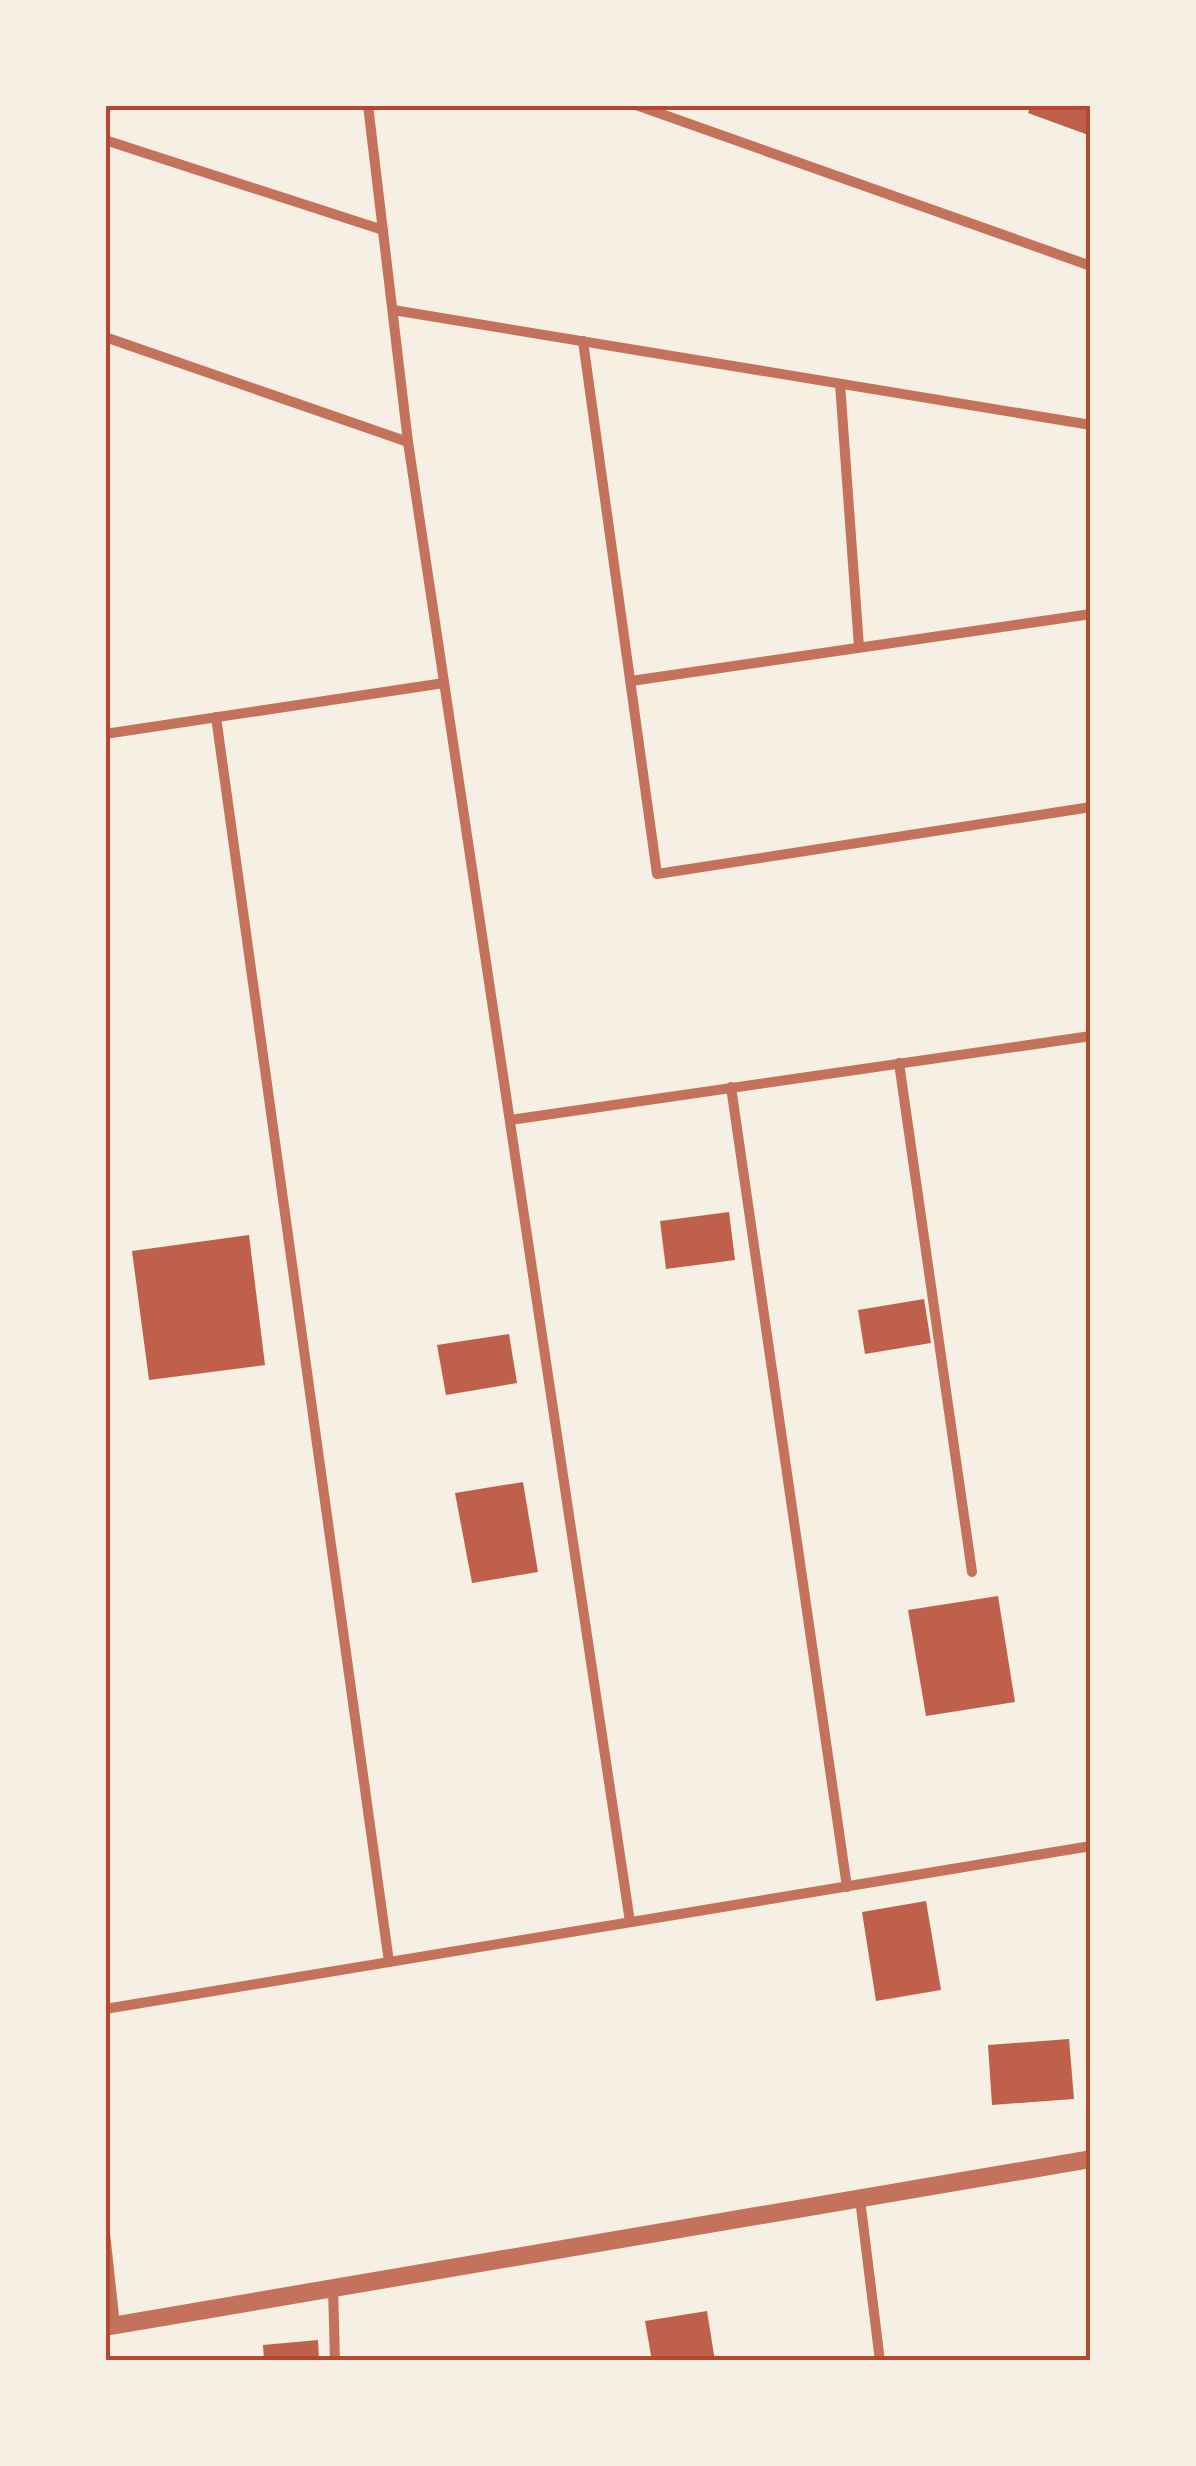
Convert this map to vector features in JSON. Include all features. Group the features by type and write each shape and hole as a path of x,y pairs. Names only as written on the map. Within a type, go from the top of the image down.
{"street":[{"path":"368,105 408,442 630,1922"},
{"path":"636,105 1091,266"},
{"path":"105,140 383,230"},
{"path":"392,310 1091,426"},
{"path":"105,337 408,442"},
{"path":"584,342 657,874 1091,807"},
{"path":"840,384 858,647"},
{"path":"630,680 1091,614"},
{"path":"105,734 444,682"},
{"path":"216,717 389,1962"},
{"path":"510,1120 1091,1036"},
{"path":"899,1064 972,1572"},
{"path":"731,1087 847,1886"},
{"path":"105,2009 1091,1846"},
{"path":"105,2232 110,2326 1091,2159"},
{"path":"860,2198 880,2361"},
{"path":"333,2288 335,2361"}],"building":[{"path":"1031,105 1091,105 1091,136 1028,113"},
{"path":"729,1212 735,1260 666,1269 660,1221"},
{"path":"249,1235 265,1365 149,1380 132,1251"},
{"path":"924,1299 931,1343 865,1354 858,1310"},
{"path":"509,1334 517,1383 446,1395 437,1345"},
{"path":"523,1482 538,1572 472,1583 455,1493"},
{"path":"998,1596 1015,1702 926,1716 908,1610"},
{"path":"926,1901 941,1990 876,2001 862,1912"},
{"path":"1069,2039 1074,2099 992,2105 988,2045"},
{"path":"707,2311 715,2361 652,2361 645,2321"},
{"path":"318,2340 319,2361 264,2361 263,2345"}]}
